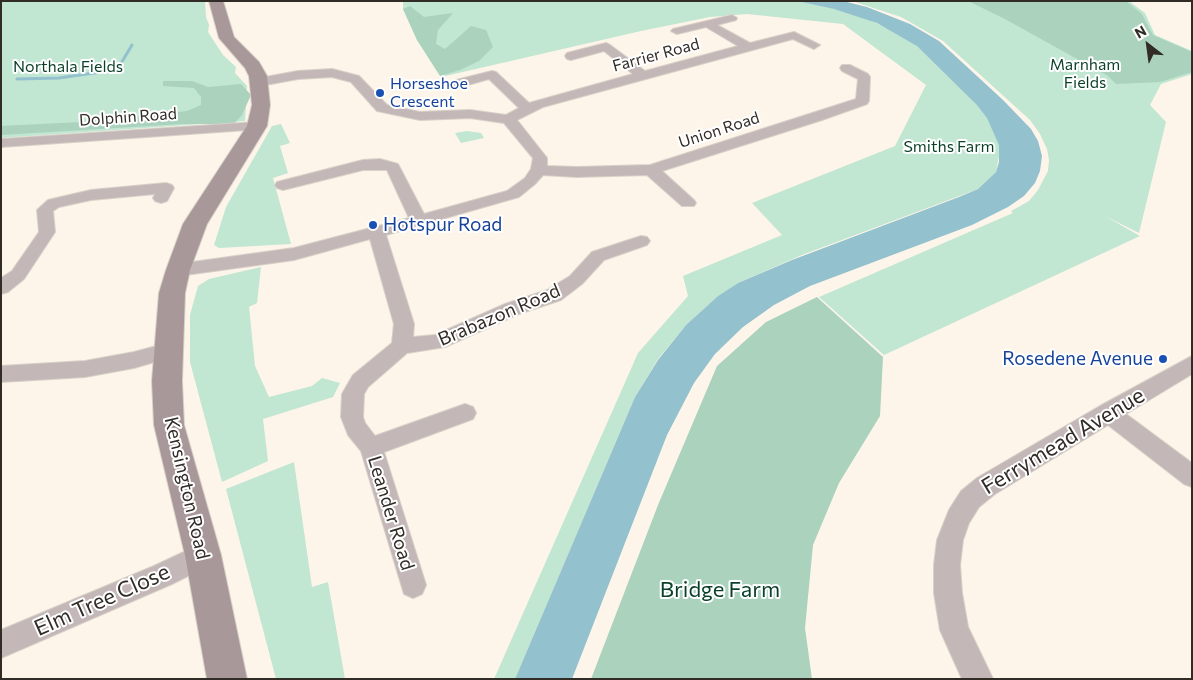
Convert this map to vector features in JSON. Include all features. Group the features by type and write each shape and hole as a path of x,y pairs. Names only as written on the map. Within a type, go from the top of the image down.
{"street":[{"name":"Kensington Road","path":"216,1 227,38 253,66 260,82 261,105 257,126 195,224 178,270 172,293 168,350 169,425 203,555 227,679"},
{"path":"677,31 732,18"},
{"path":"708,24 748,47"},
{"name":"Farrier Road","path":"508,119 526,108 794,35 814,45"},
{"path":"571,56 606,47 643,76"},
{"name":"Union Road","path":"539,170 577,172 651,170 862,101 864,77 846,68"},
{"path":"178,270 294,254 377,233 513,194 530,181 539,170 540,158 515,125 508,119 470,114 420,116 382,108 355,79 332,73 298,75 260,82"},
{"path":"457,84 492,75 526,108"},
{"name":"Dolphin Road","path":"1,143 257,126"},
{"path":"283,185 363,165 380,164 393,167 419,221"},
{"path":"651,170 688,203"},
{"path":"1,288 18,275 47,232 45,210 54,203 91,195 166,188 161,198"},
{"path":"377,233 404,324 402,346"},
{"name":"Brabazon Road","path":"402,346 438,342 512,309 554,295 576,280 598,256 641,241"},
{"name":"Leander Road","path":"402,346 360,381 353,394 352,417 356,428 371,447 413,585"},
{"path":"1,374 85,369 134,360 168,350"},
{"name":"Ferrymead Avenue","path":"978,679 954,630 948,593 947,565 950,540 958,518 970,499 986,486 1108,412 1192,364"},
{"path":"1108,412 1192,477"},
{"path":"371,447 465,413"},
{"name":"Elm Tree Close","path":"1,644 163,575 203,555"}],"green space":[{"name":"Northala Fields","path":"1,1 205,1 206,17 209,25 208,32 223,55 236,67 235,73 247,86 245,121 1,138"},
{"name":"Smiths Farm","path":"403,1 798,1 854,13 907,37 979,100 1002,140 996,172 978,189 802,255 738,283 718,296 686,325 658,359 635,397 515,679 494,679 638,353 688,296 683,276 782,235 752,203 895,146 926,85 843,24 747,14 710,17 641,31 441,77 417,40 403,9"},
{"name":"Marnham Fields","path":"852,1 1129,1 1145,13 1155,35 1192,51 1192,74 1161,84 1150,105 1166,122 1139,233 1105,216 1140,236 884,355 819,297 1013,213 1011,211 1029,201 1038,190 1048,171 1049,160 1047,149 1040,134 1030,120 943,41 901,17"},
{"path":"968,1 1126,1 1142,14 1153,35 1192,52 1192,72 1160,82 1116,84 1108,76 1003,18"},
{"path":"410,6 424,17 453,13 438,30 436,44 445,49 471,26 486,30 493,47 479,61 460,70 440,76 417,40 403,9"},
{"path":"163,81 192,81 208,87 241,84 251,95 242,115 234,124 182,124 1,135 1,126 132,117 187,111 201,105 201,97 194,88 163,86"},
{"path":"281,124 290,143 280,146 288,173 273,178 291,244 219,248 214,245 226,207 272,126"},
{"path":"467,131 481,133 484,138 461,143 455,133"},
{"path":"261,267 257,303 249,307 255,366 269,397 312,386 322,378 340,383 333,397 263,419 268,461 222,482 190,362 190,315 198,286 209,279"},
{"name":"Bridge Farm","path":"817,297 883,357 880,416 839,483 813,545 805,628 812,679 591,679 658,505 717,366 766,322"},
{"path":"294,462 312,587 328,582 345,679 276,679 226,489"}],"water":[{"path":"797,1 843,1 867,7 910,24 939,41 1003,100 1031,129 1038,141 1042,156 1040,171 1035,183 1024,196 1008,207 972,225 810,286 774,305 743,327 715,354 694,383 667,435 572,679 515,679 635,397 658,360 686,325 718,296 738,283 792,260 978,189 996,172 999,162 999,145 987,118 977,105 917,46 877,23 834,9"}],"waterway":[{"path":"17,79 59,78 108,71 120,65 132,45"}],"place":[{"name":"Horseshoe Crescent","path":"380,93"},
{"name":"Hotspur Road","path":"373,225"},
{"name":"Rosedene Avenue","path":"1163,359"}]}
